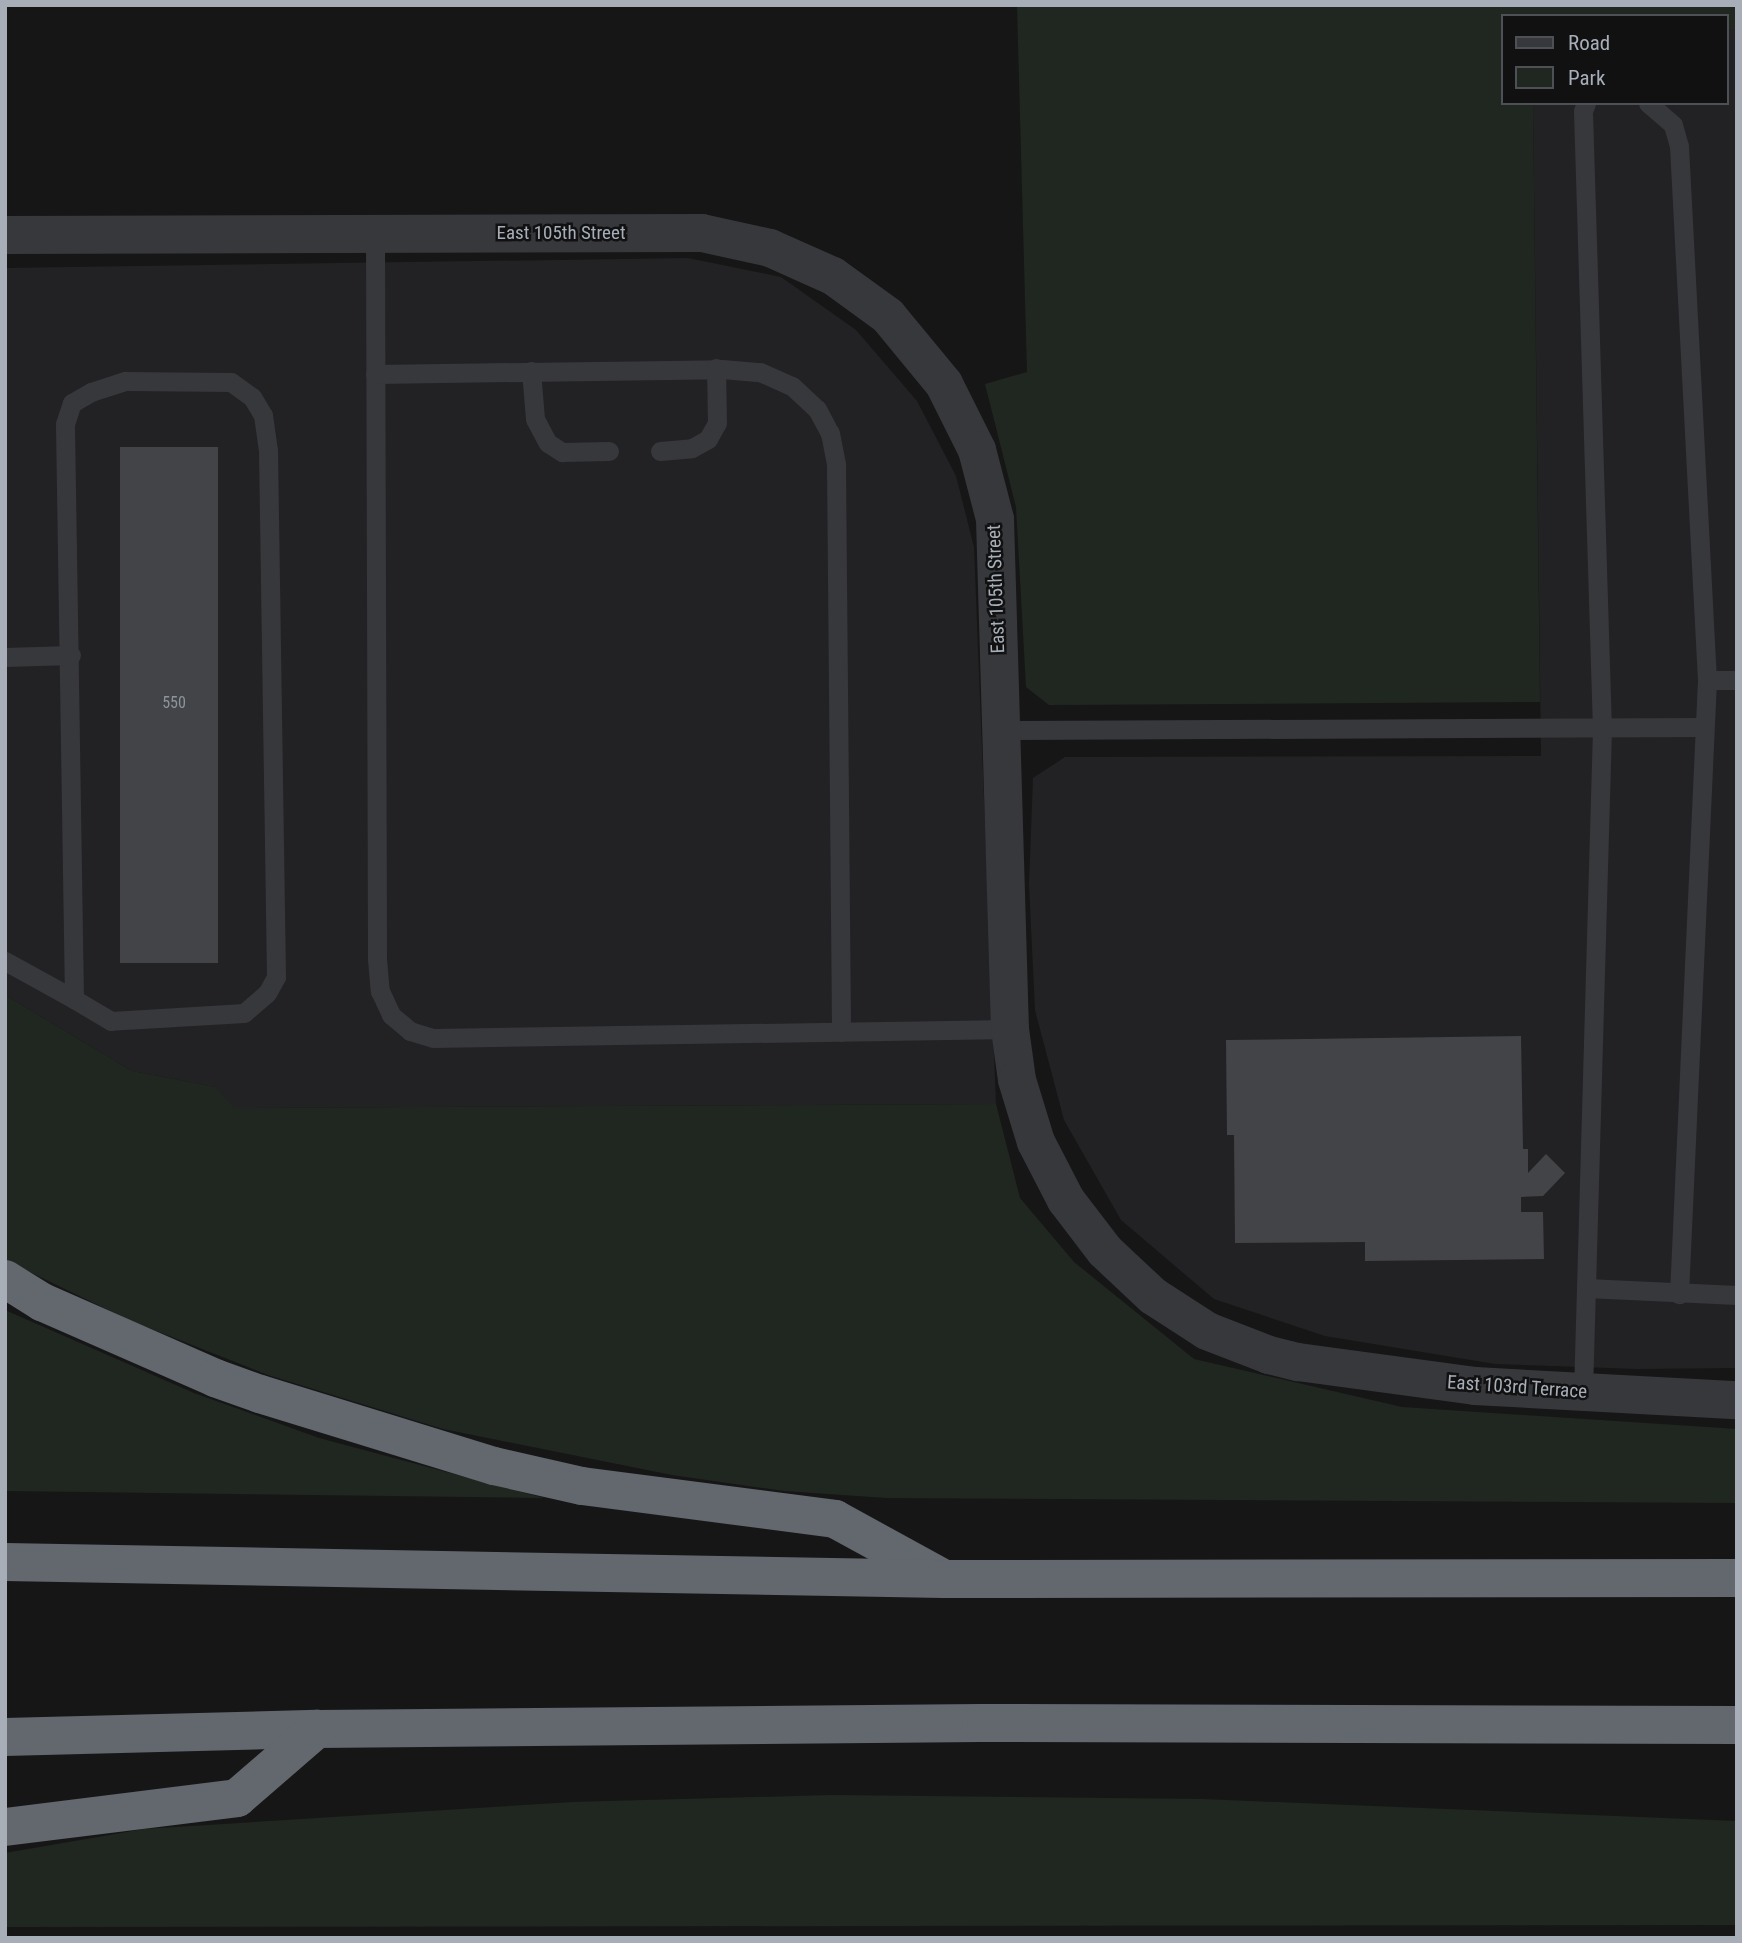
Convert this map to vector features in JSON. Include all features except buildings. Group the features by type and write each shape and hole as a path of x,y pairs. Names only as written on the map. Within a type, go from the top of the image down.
{"highway":[{"path":"5,1279 42,1302 215,1378 260,1394 494,1466 582,1486 753,1511 835,1519 944,1579"},
{"path":"5,1562 944,1579 1737,1578"},
{"path":"5,1737 317,1729 981,1723 1737,1725"},
{"path":"5,1827 237,1798 317,1729"}],"street":[{"name":"East 105th Street","path":"5,235 702,233 782,254 833,276 888,316 944,384 977,450 995,519 1010,1029 1017,1080 1036,1142 1066,1200 1105,1251 1153,1296 1207,1331 1269,1355 1298,1362"},
{"name":"East 103rd Terrace","path":"1298,1362 1475,1386 1737,1400"}],"lane":[{"path":"1583,1392 1602,730 1583,111 1585,105"},
{"path":"1650,105 1673,125 1679,146 1707,680 1679,1294"},
{"path":"375,234 377,958 380,991 391,1015 410,1031 433,1038 1010,1029"},
{"path":"375,374 716,368 760,372 792,386 817,409 830,433 836,465 841,1032"},
{"path":"660,450 692,448 708,439 717,423 716,368"},
{"path":"531,371 535,419 548,443 562,452 609,451"},
{"path":"5,961 111,1021 244,1013 267,993 276,977 268,450 263,415 252,397 231,382 125,381 91,391 72,403 65,424 75,999"},
{"path":"5,657 71,655"},
{"path":"1707,680 1737,680"},
{"path":"1001,730 1602,730 1704,727"},
{"path":"1586,1288 1737,1295"}],"shaded area":[{"path":"1728,29 1737,29 1737,1368 1637,1369 1495,1364 1325,1336 1214,1299 1121,1220 1064,1120 1035,1010 1029,885 1033,778 1065,757 1541,756 1533,105 1728,105"},
{"path":"688,258 781,277 856,330 917,401 956,476 974,547 996,1104 235,1108 214,1087 132,1071 5,995 5,268"}],"green space":[{"path":"1017,5 1737,5 1737,29 1728,29 1728,14 1500,14 1500,105 1533,105 1540,702 1049,705 1026,687 1016,507 985,384 1027,372"},
{"path":"5,995 132,1071 215,1087 235,1108 996,1104 1020,1198 1074,1262 1194,1359 1402,1407 1737,1429 1737,1503 887,1498 784,1491 672,1475 443,1429 268,1375 129,1320 5,1260"},
{"path":"5,1310 194,1393 319,1438 544,1498 5,1491"},
{"path":"832,1795 1202,1799 1737,1821 1737,1925 5,1927 5,1853 144,1829 573,1802"}]}
